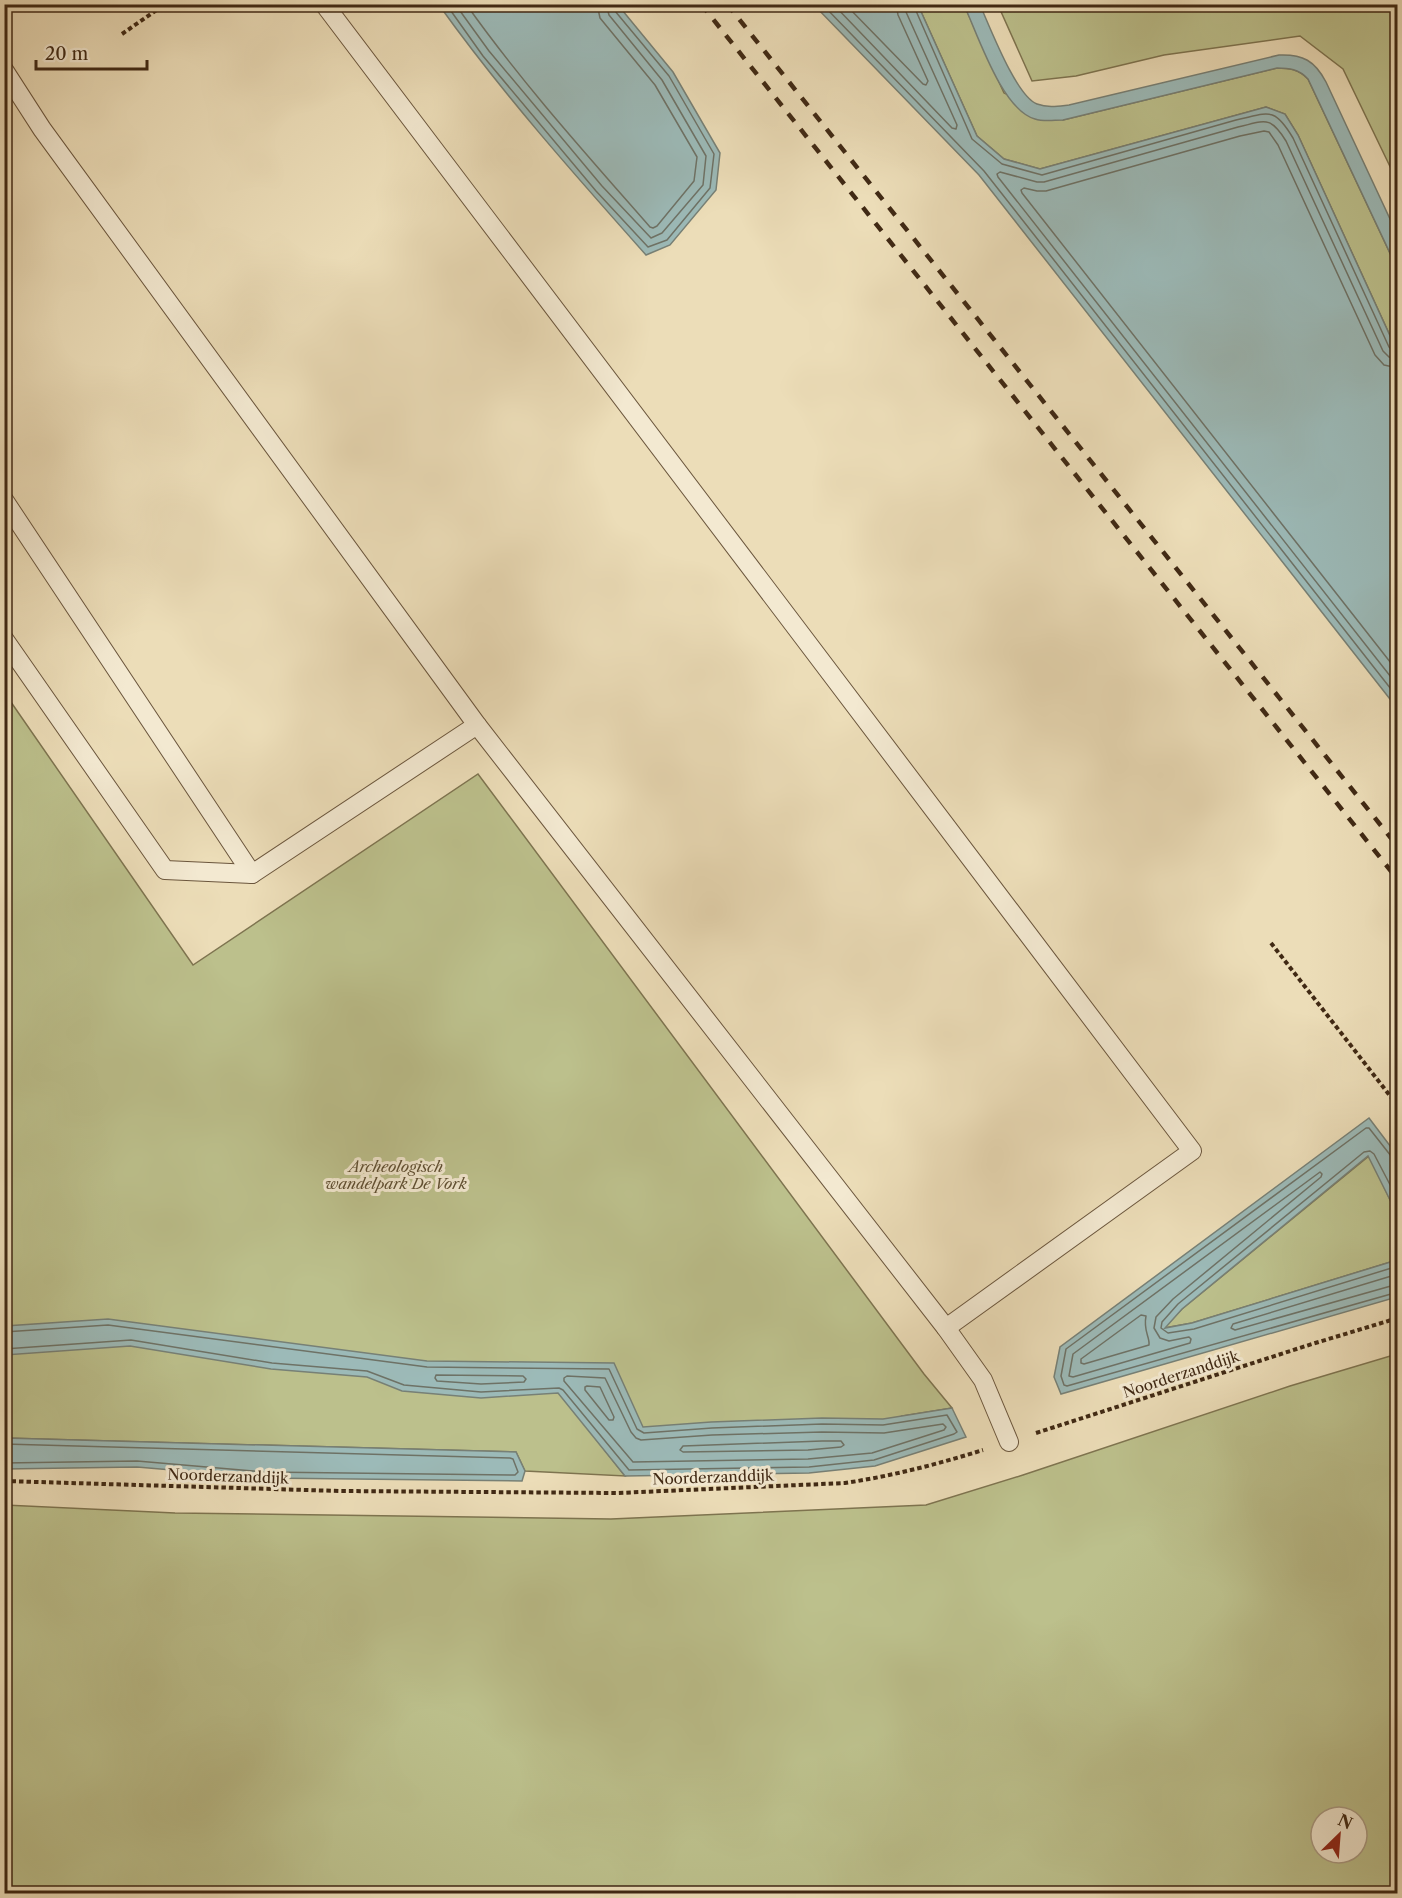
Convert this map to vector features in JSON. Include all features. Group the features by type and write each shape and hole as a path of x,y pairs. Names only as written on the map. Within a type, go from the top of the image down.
{"lane":[{"path":"324,4 1192,1151 946,1328"},
{"path":"4,70 49,139 477,725 946,1328 983,1380 1009,1442"},
{"path":"4,500 252,874"},
{"path":"4,639 165,870 252,874 477,725"}],"path":[{"path":"123,34 161,7"},
{"path":"1270,944 1398,1106"},
{"name":"Noorderzanddijk","path":"4,1480 339,1491 618,1493 805,1486 881,1478 950,1461 1398,1318"}],"green space":[{"path":"918,5 964,5 1004,93 1063,120 1277,68 1301,73 1308,79 1397,268 1397,351 1298,135 1285,114 1266,107 1040,169 1004,159 977,136"},
{"path":"998,5 1397,5 1397,181 1343,69 1300,36 1164,55 1076,76 1032,81"},
{"name":"Archeologisch wandelpark De Vork","path":"4,692 193,965 478,774 924,1374 952,1408 902,1416 913,1432 600,1444 625,1476 525,1471 516,1452 5,1438"},
{"path":"1369,1156 1397,1214 1397,1260 1192,1323 1164,1328 1182,1309"},
{"path":"1397,1354 1397,1893 5,1893 5,1505 175,1513 611,1519 926,1505 1290,1386"}],"water":[{"path":"439,5 618,5 673,72 720,153 716,190 670,245 646,255 565,164"},
{"path":"814,5 918,5 977,136 1004,159 1040,169 1266,107 1285,114 1298,135 1397,351 1397,708 979,175"},
{"path":"964,5 980,5 1012,75 1029,98 1045,106 1069,105 1279,55 1295,56 1307,60 1313,64 1326,82 1397,234 1397,268 1308,79 1301,73 1277,68 1063,120 1038,120 1023,113 1002,87 992,70"},
{"path":"1369,1118 1397,1155 1397,1214 1368,1156 1182,1309 1165,1328 1192,1323 1397,1260 1397,1297 1061,1394 1054,1377 1060,1347"},
{"path":"108,1319 427,1361 614,1363 643,1427 822,1418 883,1419 952,1408 966,1437 875,1466 809,1473 625,1476 558,1393 481,1398 402,1391 367,1377 271,1369 130,1346 5,1355 5,1326"},
{"path":"5,1438 516,1452 525,1471 522,1481 264,1478 137,1467 5,1469"}],"railway":[{"path":"701,4 1398,880"},
{"path":"727,4 1398,847"}]}
